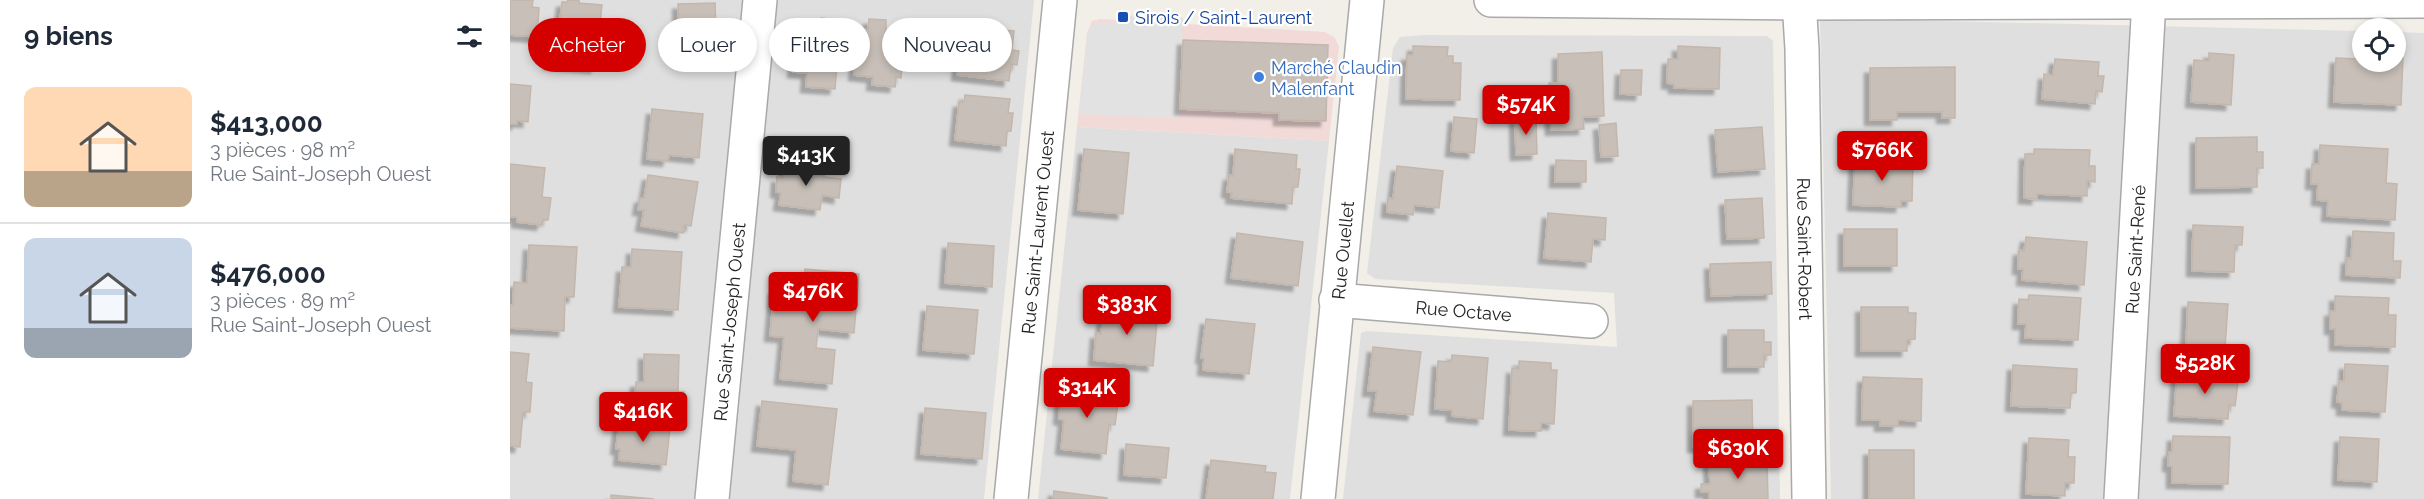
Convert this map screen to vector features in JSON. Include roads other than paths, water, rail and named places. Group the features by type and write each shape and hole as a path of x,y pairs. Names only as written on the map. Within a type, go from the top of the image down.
{"street":[{"name":"Rue Saint-Joseph Ouest","path":"712,499 760,0"},
{"name":"Rue Saint-Laurent Ouest","path":"1011,499 1060,0"},
{"name":"Rue Ouellet","path":"1318,499 1367,0"},
{"path":"1491,0 2424,1"},
{"name":"Rue Saint-Robert","path":"1800,2 1809,499"},
{"name":"Rue Saint-René","path":"2121,499 2149,2"},
{"name":"Rue Octave","path":"1336,300 1591,321"}],"place":[{"name":"Sirois / Saint-Laurent","path":"1123,17"},
{"name":"Marché Claudin Malenfant","path":"1259,77"}]}
